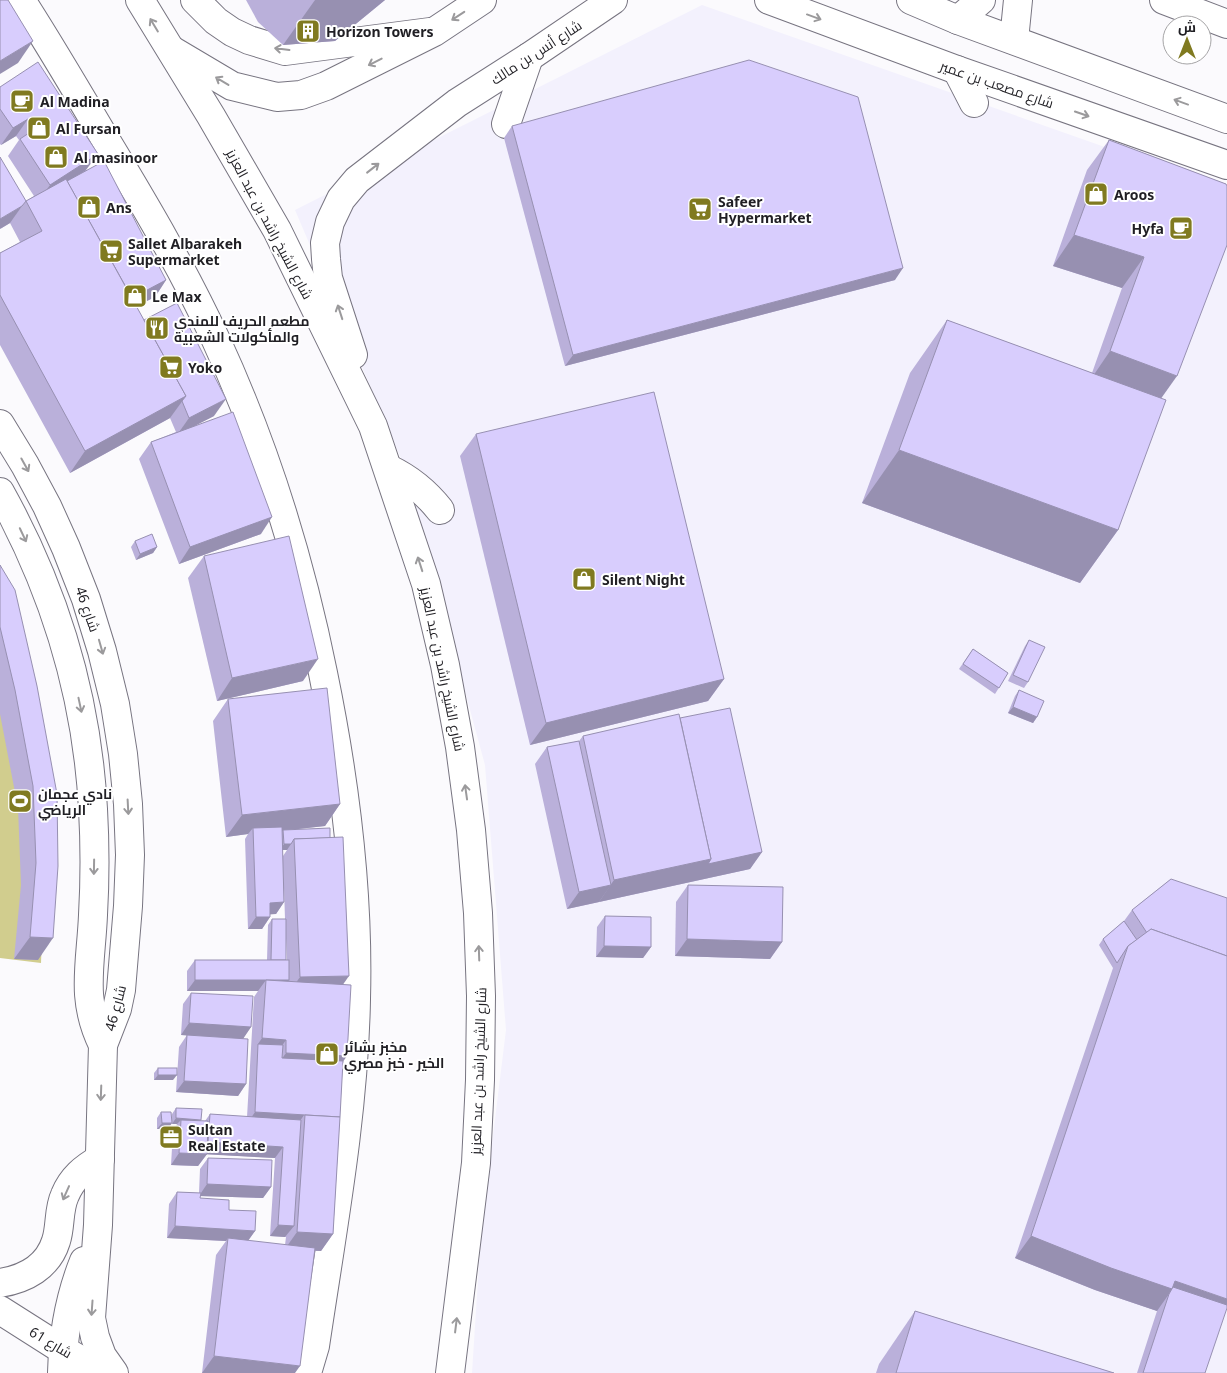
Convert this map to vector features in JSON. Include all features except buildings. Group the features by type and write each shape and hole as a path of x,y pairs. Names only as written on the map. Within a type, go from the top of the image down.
{"main road":[{"path":"21,0 181,269 217,342 249,418 277,495 315,631 340,759 348,817 356,935 356,998 354,1062 348,1125 315,1346 308,1373"},
{"name":"شارع الشيخ راشد بن عبد العزيز","path":"140,0 211,116 277,230 373,426 426,584 445,665 471,830 478,913 481,1024 476,1163 450,1373"},
{"path":"195,0 216,21 232,32 249,40 285,50 434,32"},
{"path":"169,49 232,86 277,97 301,95 326,86 434,32 482,0"},
{"path":"911,0 958,20 1227,119"},
{"path":"958,20 981,0"},
{"path":"1014,40 1018,0"},
{"path":"1164,0 1223,17"},
{"name":"شارع أنس بن مالك","path":"373,426 363,386 328,278 325,243 330,222 341,199 357,180 457,103 529,57 610,1"},
{"name":"شارع مصعب بن عمير","path":"775,1 957,70 1227,165"},
{"path":"506,124 529,57"},
{"path":"957,70 974,103"},
{"name":"شارع 46","path":"0,424 47,506 66,548 86,599 102,651 115,704 128,813 130,855 121,990 114,1018 103,1045"},
{"path":"388,470 404,476 418,485 440,510"},
{"name":"شارع 46","path":"0,492 15,518 36,564 54,612 70,660 81,709 89,759 93,809 93,914 88,987 94,1027 103,1045"},
{"path":"103,1045 98,1225 91,1318 94,1337 102,1356 114,1373"},
{"path":"0,1283 23,1277 39,1268 49,1256 56,1241 61,1207 68,1190 78,1174 100,1159"},
{"path":"62,1362 70,1310 82,1267 98,1225"},
{"name":"شارع 61","path":"0,1310 62,1362 103,1373"}],"shaded area":[{"path":"702,5 1227,190 1227,1373 472,1373 481,1233 506,1030 485,765 403,463 295,210"},
{"name":"نادي عجمان الرياضي","path":"0,596 45,859 41,963 0,958"}],"place":[{"name":"Horizon Towers","path":"308,31"},
{"name":"Al Madina","path":"22,101"},
{"name":"Al Fursan","path":"39,128"},
{"name":"Al masinoor","path":"56,157"},
{"name":"Aroos","path":"1096,194"},
{"name":"Ans","path":"89,207"},
{"name":"Safeer Hypermarket","path":"700,209"},
{"name":"Hyfa","path":"1181,228"},
{"name":"Sallet Albarakeh Supermarket","path":"111,251"},
{"name":"Le Max","path":"135,296"},
{"name":"مطعم الحريف للمندي والمأكولات الشعبية","path":"157,328"},
{"name":"Yoko","path":"171,367"},
{"name":"Silent Night","path":"584,579"},
{"name":"نادي عجمان الرياضي","path":"20,801"},
{"name":"مخبز بشائر الخير - خبز مصري","path":"327,1054"},
{"name":"Sultan Real Estate","path":"171,1137"}]}
